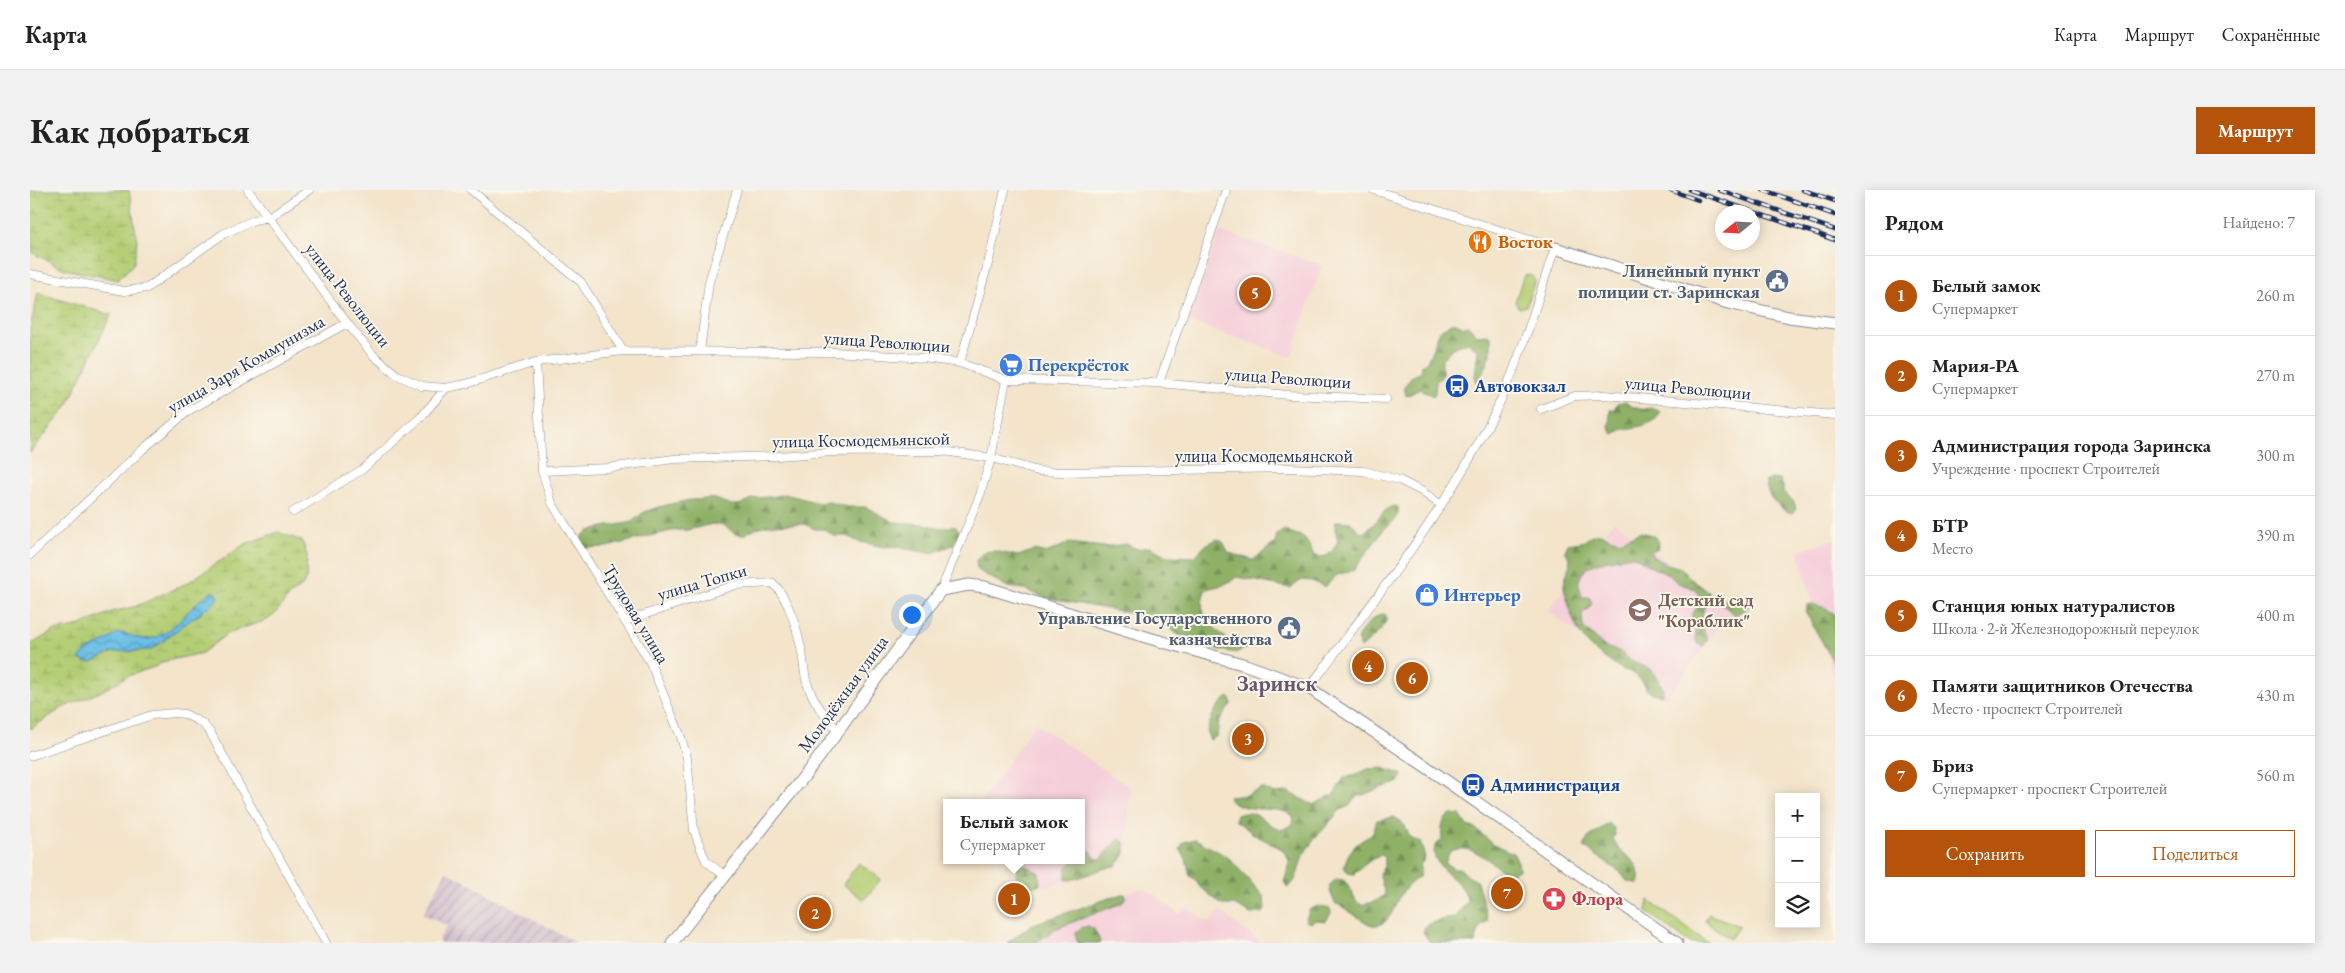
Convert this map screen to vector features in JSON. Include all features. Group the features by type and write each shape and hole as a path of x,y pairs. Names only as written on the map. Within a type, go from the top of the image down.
{"street":[{"name":"улица Революции","path":"248,190 373,355 398,375 422,386 446,388 466,384 536,362 623,351 834,352 923,358 960,363 1006,380 1159,383 1289,395 1386,399"},
{"path":"30,274 124,290 143,289 154,284 223,234 247,222 269,217 309,190"},
{"path":"471,190 581,282 623,351"},
{"path":"700,351 709,282 737,190"},
{"path":"960,363 988,264 1006,190"},
{"path":"1159,383 1226,190"},
{"path":"1374,190 1728,303 1789,317 1835,323"},
{"path":"1309,688 1442,505 1480,441 1518,360 1555,248"},
{"name":"улица Заря Коммунизма","path":"30,555 142,450 188,411 347,323"},
{"name":"Трудовая улица","path":"536,362 542,471 552,503 650,662 681,737 687,758 694,830 698,844 706,861 725,876"},
{"name":"Молодёжная улица","path":"672,943 838,731 941,590 980,495 990,458 1006,380"},
{"path":"293,512 363,469 421,417 446,388"},
{"name":"улица Революции","path":"1541,409 1575,396 1604,395 1835,415"},
{"name":"улица Космодемьянской","path":"542,471 608,468 674,459 778,456 832,452 943,451 990,458 1038,471 1288,468 1363,472 1399,480 1421,491 1442,505"},
{"name":"улица Топки","path":"625,621 735,585 773,582 780,590 791,616 802,651 807,682 814,699 823,714 838,731"},
{"path":"941,590 969,585 985,587 1149,638 1246,665 1309,688 1428,768 1677,943"},
{"path":"30,756 152,715 175,713 193,717 210,732 326,943"}],"shaded area":[{"path":"1220,231 1322,265 1291,357 1188,321"},
{"name":"Детский сад \"Кораблик\"","path":"1614,521 1732,610 1666,699 1548,611"},
{"path":"1835,539 1835,677 1798,551"},
{"path":"1035,723 1131,788 1125,862 1046,887 1016,864 1085,864 1085,799 984,799"},
{"path":"446,871 577,943 441,943 438,941 447,926 423,914"},
{"path":"1139,889 1146,889 1180,914 1185,907 1210,923 1219,910 1261,943 1008,943 1027,929"}],"green space":[{"path":"30,190 129,190 137,240 134,263 118,280 64,269 33,253 30,234"},
{"path":"1527,275 1532,276 1535,281 1526,306 1519,308 1515,302 1523,277"},
{"path":"38,293 111,315 66,408 30,453 30,328"},
{"path":"1454,322 1464,327 1469,326 1477,335 1488,334 1491,337 1491,356 1488,358 1487,365 1477,383 1475,376 1478,349 1468,342 1454,347 1442,359 1442,376 1436,382 1433,396 1420,389 1406,396 1404,387 1411,377 1421,372 1422,365 1428,360 1440,330"},
{"path":"1625,402 1638,409 1655,408 1660,411 1655,420 1650,423 1624,429 1613,434 1609,427 1610,410 1614,410 1617,403"},
{"path":"1766,480 1780,480 1783,486 1783,493 1794,502 1796,509 1792,514 1777,505 1770,496"},
{"path":"784,494 820,503 829,502 847,507 866,507 894,522 924,524 940,528 955,526 960,531 953,545 932,553 895,546 883,547 857,541 847,536 834,536 824,529 815,529 804,524 767,525 743,535 736,534 723,525 712,524 688,530 676,530 607,547 583,548 580,541 588,532 630,522 647,511 674,503 712,499 736,505 754,498"},
{"path":"1394,506 1398,507 1398,514 1393,522 1384,529 1354,570 1337,575 1325,587 1312,581 1302,580 1290,588 1238,577 1223,585 1206,589 1202,606 1207,619 1230,642 1250,643 1251,648 1243,649 1236,653 1210,648 1196,638 1179,635 1156,620 1144,619 1131,613 1045,598 1024,589 1008,587 977,569 976,561 983,552 994,551 1018,556 1034,550 1046,553 1069,543 1104,547 1126,544 1137,549 1150,547 1167,556 1194,557 1206,545 1217,539 1223,542 1229,553 1253,560 1275,543 1277,534 1285,530 1305,538 1314,555 1323,557 1332,551 1338,541 1335,528 1336,521 1350,522 1362,533 1372,526 1386,510"},
{"path":"278,532 302,541 307,555 306,579 302,586 290,595 274,615 267,620 228,633 202,653 162,662 157,666 128,676 100,692 64,707 30,729 30,645 54,631 76,627 112,612 137,606 189,582 245,544","holes":["202,613 177,628 162,643 150,650 113,652 85,662 86,650 107,643 125,633 131,637 146,639 160,637 179,622"]},
{"path":"1641,532 1655,536 1659,542 1657,549 1650,551 1653,557 1681,568 1691,579 1709,592 1702,615 1707,641 1702,647 1698,643 1695,627 1691,619 1694,611 1702,601 1695,589 1680,584 1667,574 1634,556 1602,562 1587,569 1582,574 1579,581 1582,597 1589,597 1592,603 1588,610 1582,613 1583,627 1605,647 1619,651 1630,661 1651,669 1663,688 1662,695 1647,690 1637,676 1612,663 1588,644 1572,618 1564,587 1570,564 1565,551 1568,544 1585,541 1597,534 1619,541"},
{"path":"1735,595 1749,601 1748,608 1735,615 1722,604 1727,598"},
{"path":"1812,604 1823,607 1835,614 1835,665 1806,613 1807,605"},
{"path":"1382,614 1386,615 1387,619 1381,630 1361,648 1357,639 1359,635 1371,621"},
{"path":"1229,697 1232,703 1219,721 1217,736 1210,740 1207,733 1212,717 1220,704"},
{"path":"1383,768 1401,774 1403,777 1394,784 1357,796 1349,806 1339,811 1305,852 1297,876 1288,888 1284,882 1289,860 1282,849 1255,835 1235,820 1237,815 1250,813 1281,830 1292,825 1293,816 1286,812 1238,805 1229,800 1229,797 1247,795 1262,788 1273,793 1289,792 1313,805 1334,794 1344,778 1368,769"},
{"path":"1451,814 1460,815 1467,826 1475,828 1493,844 1513,853 1518,862 1519,870 1509,874 1474,851 1459,849 1450,851 1445,863 1454,869 1461,869 1467,876 1477,881 1488,921 1480,927 1475,943 1430,943 1423,932 1424,928 1434,922 1454,918 1467,902 1461,887 1437,862 1434,854 1435,845 1442,840 1443,822"},
{"path":"1395,817 1405,826 1410,838 1420,842 1425,857 1424,861 1421,862 1419,877 1404,890 1387,920 1378,925 1372,925 1335,903 1330,891 1330,885 1336,879 1343,880 1359,904 1373,902 1385,894 1379,873 1384,867 1384,857 1381,855 1366,863 1354,874 1348,873 1344,867 1354,847 1372,835 1377,820"},
{"path":"1609,823 1614,828 1615,835 1613,838 1616,845 1637,867 1639,884 1627,881 1620,872 1584,847 1588,838"},
{"path":"1119,839 1125,842 1125,854 1116,866 1066,880 1066,868 1070,864 1085,864 1085,852 1091,851 1095,858 1101,859"},
{"path":"1195,839 1228,857 1264,897 1265,910 1263,913 1251,914 1234,905 1222,905 1198,885 1197,881 1190,876 1186,859 1180,849 1184,842"},
{"path":"859,863 881,879 864,900 843,884"},
{"path":"1018,864 1022,864 1039,873 1040,885 1025,887 1016,875"},
{"path":"1125,894 1126,897 1122,903 1055,929 1036,943 1007,943 1031,925"},
{"path":"1648,900 1708,943 1690,943 1647,912"},
{"path":"1318,906 1330,909 1331,913 1326,921 1315,920 1311,923 1305,921 1310,909"},
{"path":"1709,914 1739,926 1730,939 1705,921"},
{"path":"1088,926 1094,929 1100,941 1099,943 1078,943 1075,933 1081,928"}],"water":[{"path":"214,591 218,597 214,603 150,650 113,652 92,662 85,662 79,659 87,651 118,633 144,639 158,636 175,625 205,596"}],"railway":[{"path":"1670,190 1698,200"},
{"path":"1690,190 1835,240"},
{"path":"1719,190 1835,230"},
{"path":"1763,190 1835,215"},
{"path":"1803,190 1835,201"}],"place":[{"name":"Восток","path":"1480,242"},
{"name":"Линейный пункт полиции ст. Заринская","path":"1777,281"},
{"name":"Станция юных натуралистов","path":"1255,293"},
{"name":"Перекрёсток","path":"1011,365"},
{"name":"Автовокзал","path":"1457,386"},
{"name":"Интерьер","path":"1427,595"},
{"name":"Детский сад \"Кораблик\"","path":"1640,610"},
{"name":"Управление Государственного казначейства","path":"1289,628"},
{"name":"БТР","path":"1368,666"},
{"name":"Памяти защитников Отечества","path":"1412,678"},
{"name":"Администрация города Заринска","path":"1248,739"},
{"name":"Администрация","path":"1473,785"},
{"name":"Бриз","path":"1507,893"},
{"name":"Белый замок","path":"1014,899"},
{"name":"Флора","path":"1554,899"},
{"name":"Мария-РА","path":"815,913"}],"district":[{"name":"Заринск","path":"1277,683"}]}
